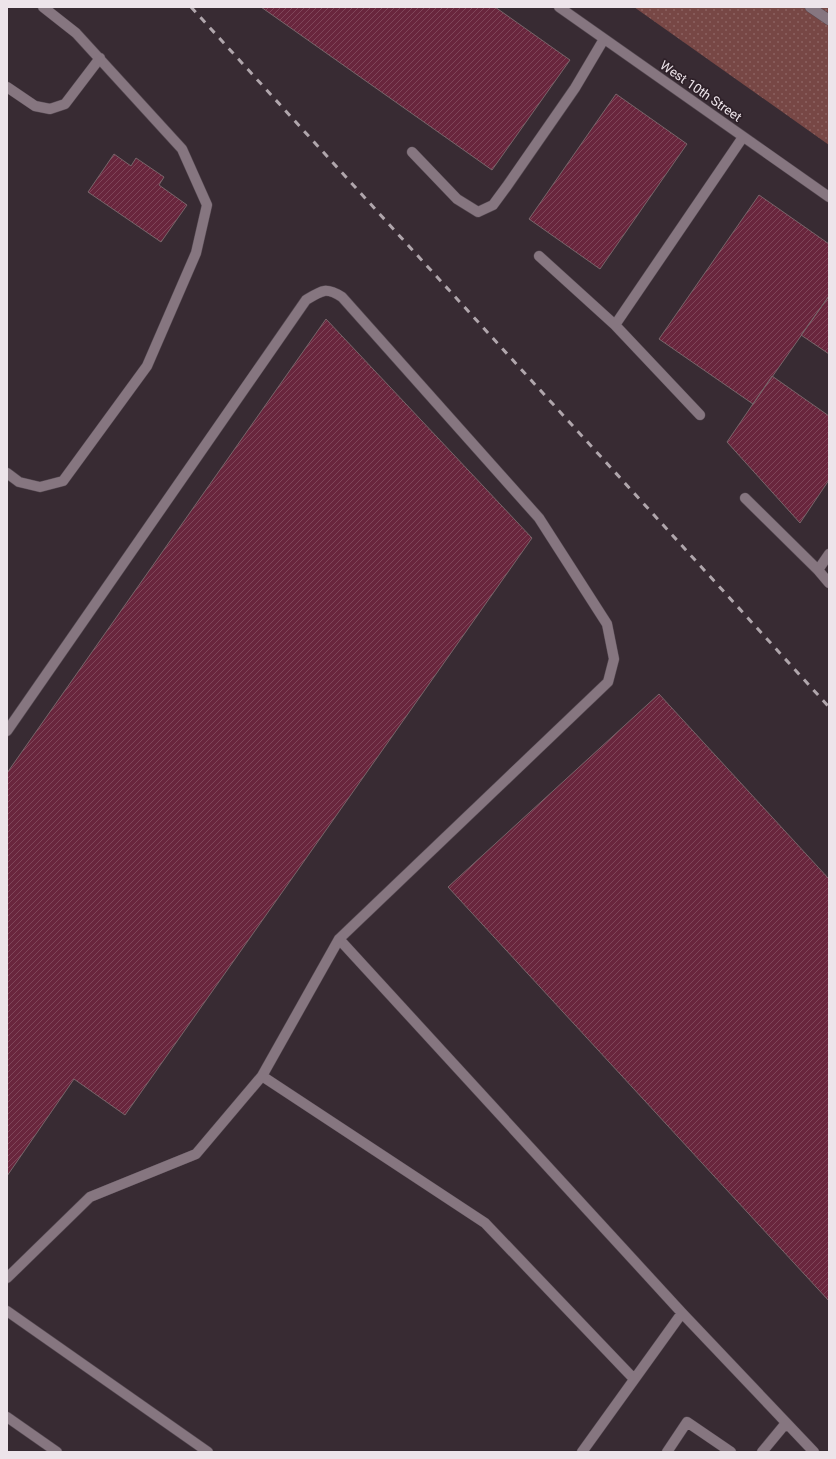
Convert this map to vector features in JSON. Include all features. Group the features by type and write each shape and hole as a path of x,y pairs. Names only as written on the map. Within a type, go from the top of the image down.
{"street":[{"path":"7,473 19,482 40,487 63,481 147,366 196,253 207,205 182,149 76,33 43,7"},
{"name":"West 10th Street","path":"558,7 829,197"},
{"path":"810,7 829,20"},
{"path":"412,152 457,199 478,212 493,204 575,88 604,39"},
{"path":"7,87 35,106 50,109 65,104 100,58"},
{"path":"615,325 743,136"},
{"path":"539,256 615,325 700,415"},
{"path":"7,731 306,300 318,292 332,290 342,297 539,518 607,624 614,659 608,682 339,939 262,1076 196,1154 90,1197 7,1278"},
{"path":"745,498 818,570 829,583"},
{"path":"818,570 829,554"},
{"path":"339,939 682,1312 814,1452"},
{"path":"262,1076 485,1223 634,1380"},
{"path":"7,1311 208,1452"},
{"path":"582,1452 682,1312"},
{"path":"7,1417 57,1452"},
{"path":"667,1452 687,1422 731,1452"},
{"path":"762,1452 786,1423"}],"shaded area":[{"path":"634,7 829,7 829,145"}],"building":[{"path":"261,7 495,7 570,60 492,170"},
{"path":"616,94 687,144 600,269 529,219"},
{"path":"114,154 131,166 136,158 164,177 159,185 187,205 161,242 88,192"},
{"path":"759,195 829,244 829,296 753,404 659,339"},
{"path":"829,296 829,354 801,335"},
{"path":"326,319 532,538 125,1115 74,1079 7,1176 7,773"},
{"path":"772,376 829,416 829,480 800,523 727,442"},
{"path":"659,694 829,879 829,1301 448,887"}],"railway":[{"path":"191,7 829,707"}]}
